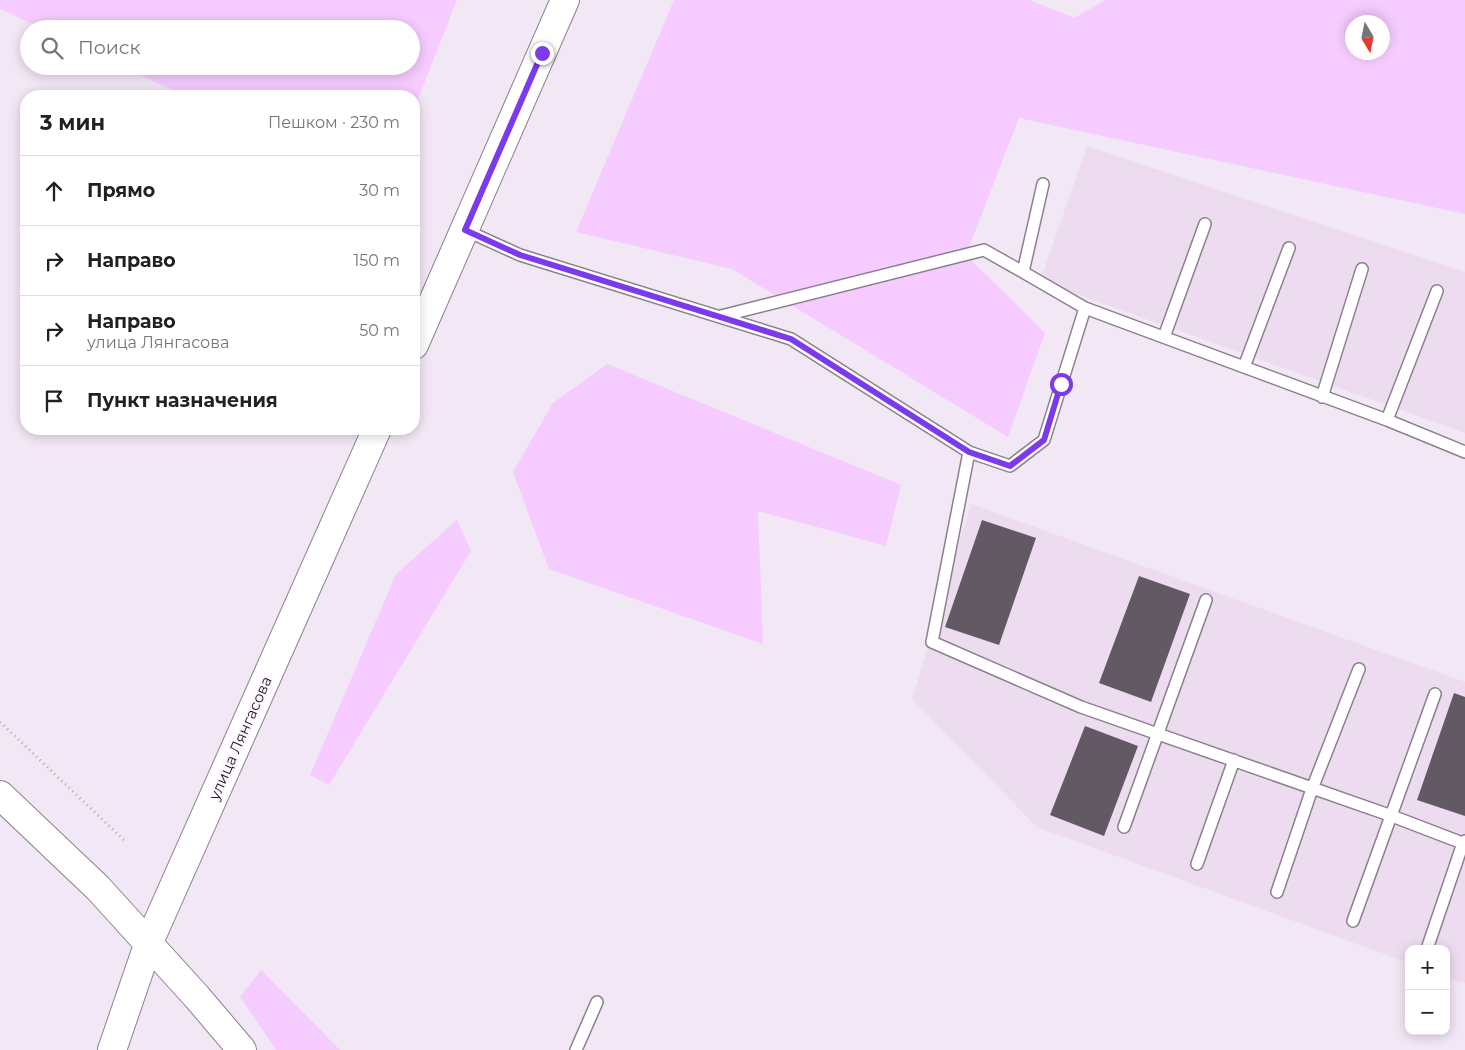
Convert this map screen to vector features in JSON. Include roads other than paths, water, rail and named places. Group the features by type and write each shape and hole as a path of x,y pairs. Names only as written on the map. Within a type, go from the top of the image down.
{"main road":[{"path":"420,331 565,0"},
{"name":"улица Лянгасова","path":"112,1050 149,942 374,435"},
{"path":"0,795 98,888 149,942 242,1050"}],"lane":[{"path":"1023,272 1043,184"},
{"path":"1164,338 1205,224"},
{"path":"465,230 520,255 791,339 969,452 1010,466 1044,440 1085,308"},
{"path":"1244,367 1289,248"},
{"path":"719,317 984,250 1085,308 1387,420 1465,452"},
{"path":"1322,397 1362,269"},
{"path":"1387,420 1437,291"},
{"path":"969,452 932,642 1081,707 1159,733 1464,843 1428,945"},
{"path":"1124,827 1206,600"},
{"path":"1277,892 1312,789 1359,669"},
{"path":"1354,921 1436,694"},
{"path":"1198,864 1234,760"},
{"path":"576,1050 597,1002"}]}
